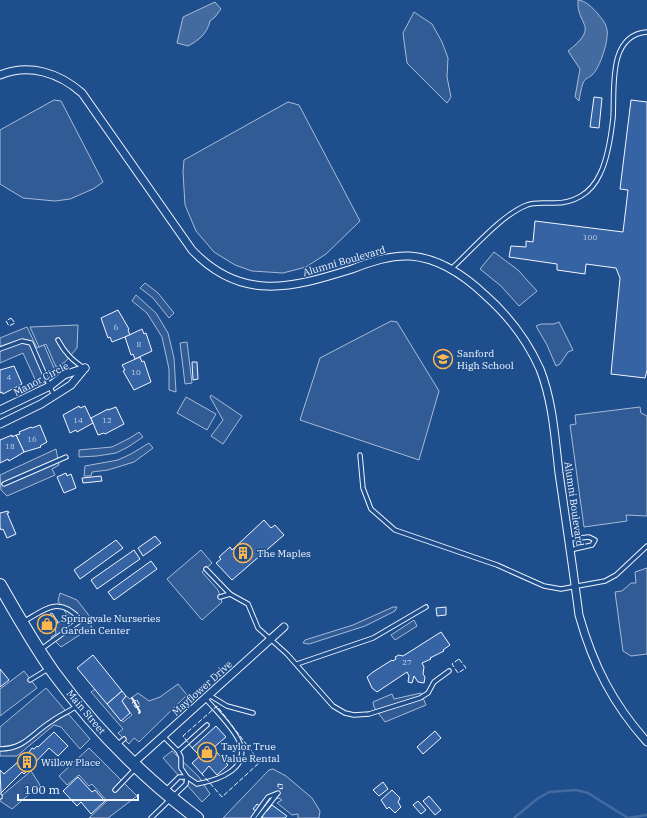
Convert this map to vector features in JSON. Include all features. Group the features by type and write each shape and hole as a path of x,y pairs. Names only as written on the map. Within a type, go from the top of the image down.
{"highway":[{"name":"Main Street","path":"0,585 50,667 79,705 120,743 135,766 197,818"}],"street":[{"name":"Alumni Boulevard","path":"0,75 24,69 44,72 66,80 82,93 192,250 212,267 236,280 270,287 290,286 309,282 373,262 400,256 428,259 451,270 478,288 501,309 521,335 540,369 552,416 579,615 587,642 608,690 629,721 647,742"},
{"name":"Manor Circle","path":"0,410 50,386 64,375 85,368"},
{"name":"Manor Circle","path":"0,424 54,396 71,385 85,368"},
{"name":"Mayflower Drive","path":"135,766 163,736 284,627"}],"lane":[{"path":"451,270 492,230 527,205 563,203 585,194 592,187 601,172 611,134 615,69 618,53 631,36 647,32"},
{"path":"0,349 22,340 31,343 54,396"},
{"path":"58,340 71,359 85,368"},
{"path":"360,455 363,488 371,509 395,530 497,565 544,586 561,589 611,579 647,546"},
{"path":"4,484 66,457"},
{"path":"568,539 589,537 595,540 592,545 570,550"},
{"path":"206,568 230,594 248,604 258,628 269,640 297,664 333,706 346,713 354,715 369,714 420,698 428,693 434,682 449,671"},
{"path":"220,597 230,594"},
{"path":"22,623 50,607 58,606 70,610 81,620 39,650"},
{"path":"297,664 373,638 426,607"},
{"path":"30,680 50,667"},
{"path":"207,696 227,706 253,713"},
{"path":"163,736 178,751 181,757 181,768 187,777 197,784 220,779 232,772 239,761 242,748 237,736 207,696"},
{"path":"0,749 14,748 21,745 51,721 66,714 79,705"},
{"path":"178,751 207,725"},
{"path":"114,790 135,766"},
{"path":"152,817 179,777 187,777"},
{"path":"168,795 186,784 187,777"},
{"path":"253,818 268,797 278,793 258,818"}],"shaded area":[{"path":"578,0 587,3 592,7 604,21 607,30 607,40 601,60 592,75 584,81 579,101 575,97 580,69 568,51 583,36 585,30 585,26 578,9"},
{"path":"215,2 221,9 210,21 207,30 202,36 188,46 177,43 183,17"},
{"path":"414,12 432,24 442,42 448,58 447,77 451,97 447,103 407,63 403,33"},
{"path":"54,100 61,101 103,182 93,189 70,199 55,201 23,198 0,184 0,130"},
{"path":"288,102 299,105 360,221 326,254 306,267 283,273 252,271 235,265 214,252 196,231 185,205 183,172 184,160"},
{"path":"494,252 518,270 537,291 519,306 501,286 480,269"},
{"path":"145,283 158,293 174,313 169,318 153,298 140,288"},
{"path":"136,295 156,313 168,333 174,358 176,392 169,390 169,369 162,337 147,313 132,301"},
{"path":"391,321 397,322 439,391 419,460 300,420 320,358"},
{"path":"559,322 573,350 568,352 560,364 556,366 547,345 536,326"},
{"path":"78,325 77,348 65,362 56,367 46,344 39,347 30,327"},
{"path":"27,327 37,348 44,345 57,375 38,386 23,353 0,363 0,338"},
{"path":"187,342 192,383 185,384 180,343"},
{"path":"211,395 242,416 223,444 211,436 223,420 210,397"},
{"path":"186,397 216,414 207,430 177,413"},
{"path":"640,407 641,413 647,416 647,516 626,515 627,521 584,527 570,425 576,424 575,415"},
{"path":"139,432 143,437 116,453 79,457 79,450 112,447"},
{"path":"149,443 153,448 134,462 108,470 92,472 91,476 84,476 85,466 118,460"},
{"path":"56,449 59,465 52,469 55,475 7,496 1,490 0,475"},
{"path":"201,550 212,563 202,572 218,590 222,602 202,620 167,579"},
{"path":"647,568 647,654 631,656 623,651 615,592 622,591 631,583 636,583 635,572"},
{"path":"60,593 77,600 91,618 87,621 92,627 61,647 51,637 56,634 55,625 68,616 58,601"},
{"path":"393,607 397,607 395,611 365,626 309,644 303,643 305,640 353,625"},
{"path":"414,620 417,626 395,640 391,635"},
{"path":"24,671 37,688 0,716 0,689"},
{"path":"178,684 187,695 139,742 134,738 129,744 118,733 123,729 91,692 95,689 123,722 132,715 122,701 126,696 130,699 138,693 149,701 160,697"},
{"path":"46,688 90,739 80,749 61,727 54,725 17,756 0,756 0,727"},
{"path":"421,693 426,705 385,722 374,707 373,702 392,694 394,699"},
{"path":"89,748 137,796 108,818 89,818 107,801 92,784 89,786 79,775 67,785 59,776"},
{"path":"172,751 199,777 210,794 202,802 163,758"},
{"path":"273,769 286,776 312,798 320,811 319,818 298,818 298,814 292,815 277,803 282,800 279,798 275,799 260,818 223,818 269,770"},
{"path":"31,771 40,785 12,809 0,801 0,797"}],"building":[{"path":"594,97 602,98 599,128 590,127"},
{"path":"631,100 647,102 647,370 645,378 611,374 620,278 616,268 586,264 585,274 557,270 557,264 509,257 511,246 526,247 526,241 533,242 535,221 623,232 628,190 620,189"},
{"path":"118,310 129,329 130,335 112,342 110,337 108,338 101,318"},
{"path":"142,329 144,334 146,333 152,351 135,359 133,354 131,355 125,337"},
{"path":"140,357 142,362 144,361 151,382 134,390 123,371 125,370 122,365"},
{"path":"192,362 197,362 198,379 193,380"},
{"path":"14,366 22,384 3,394 2,392 0,393 0,370"},
{"path":"79,406 80,408 85,406 93,423 77,432 76,430 70,433 63,415"},
{"path":"116,407 124,424 105,434 98,435 91,418 108,409"},
{"path":"40,425 47,442 40,446 41,447 24,452 16,435 20,434 19,432 31,427"},
{"path":"12,435 12,437 16,435 24,452 9,461 8,459 0,463 0,440"},
{"path":"66,473 67,476 71,474 76,488 64,493 57,477"},
{"path":"101,476 102,481 83,483 82,478"},
{"path":"8,511 9,513 7,513 16,534 7,538 3,529 1,530 0,527 0,513"},
{"name":"The Maples","path":"264,520 271,528 275,525 284,535 232,580 216,563 221,559 219,557 230,547 232,550"},
{"path":"155,536 161,543 143,556 138,548"},
{"path":"116,540 123,548 80,579 74,570"},
{"path":"134,550 140,559 97,589 91,580"},
{"path":"151,561 157,569 114,600 108,592"},
{"path":"446,607 446,615 437,616 436,608"},
{"name":"Springvale Nurseries Garden Center","path":"52,613 58,622 50,627 52,629 46,631 38,622"},
{"path":"441,632 450,645 443,650 444,651 422,663 424,667 423,674 425,677 424,683 418,682 414,676 412,683 408,682 409,676 407,672 377,692 372,688 367,677 373,672 396,659 395,657 399,655 403,656"},
{"path":"93,655 122,691 107,704 77,668"},
{"path":"0,669 9,680 0,687"},
{"path":"122,691 126,696 122,701 130,713 121,721 107,704"},
{"name":"Taylor True Value Rental","path":"216,726 226,737 213,748 228,765 217,775 209,766 202,774 192,763 200,756 192,748"},
{"path":"435,731 441,738 423,754 417,747"},
{"name":"Willow Place","path":"54,732 68,746 58,756 49,748 24,774 22,772 1,793 0,770 4,774 19,761 18,760 21,757 26,756 32,748 34,749 37,746 38,747"},
{"path":"78,777 92,792 95,790 105,801 91,814 81,802 77,806 63,791"},
{"path":"383,782 388,789 379,796 373,790"},
{"path":"392,790 400,798 398,802 401,807 395,813 389,807 387,809 381,800"},
{"path":"429,796 441,810 435,815 423,801"},
{"path":"418,801 426,810 421,814 413,805"},
{"path":"257,804 267,811 272,805 287,816 285,818 262,818 263,816 253,809"}],"waterway":[{"path":"514,818 537,799 549,792 576,790 588,793 628,818 647,815"}],"fence":[{"path":"11,318 15,323 9,326 6,321 11,318"},
{"path":"459,659 466,668 458,673 452,664 459,659"},
{"path":"137,700 140,706 137,707 134,701 137,700"},
{"path":"134,701 137,707 136,708 132,703 134,701"},
{"path":"192,748 183,736 217,706 260,762 222,797 202,774"},
{"path":"278,784 283,785 282,789 278,788 278,784"}],"wall":[{"path":"132,698 140,712 139,713"}],"place":[{"name":"Sanford High School","path":"443,359"},
{"name":"The Maples","path":"243,553"},
{"name":"Springvale Nurseries Garden Center","path":"47,624"},
{"name":"Taylor True Value Rental","path":"207,752"},
{"name":"Willow Place","path":"27,762"}]}
